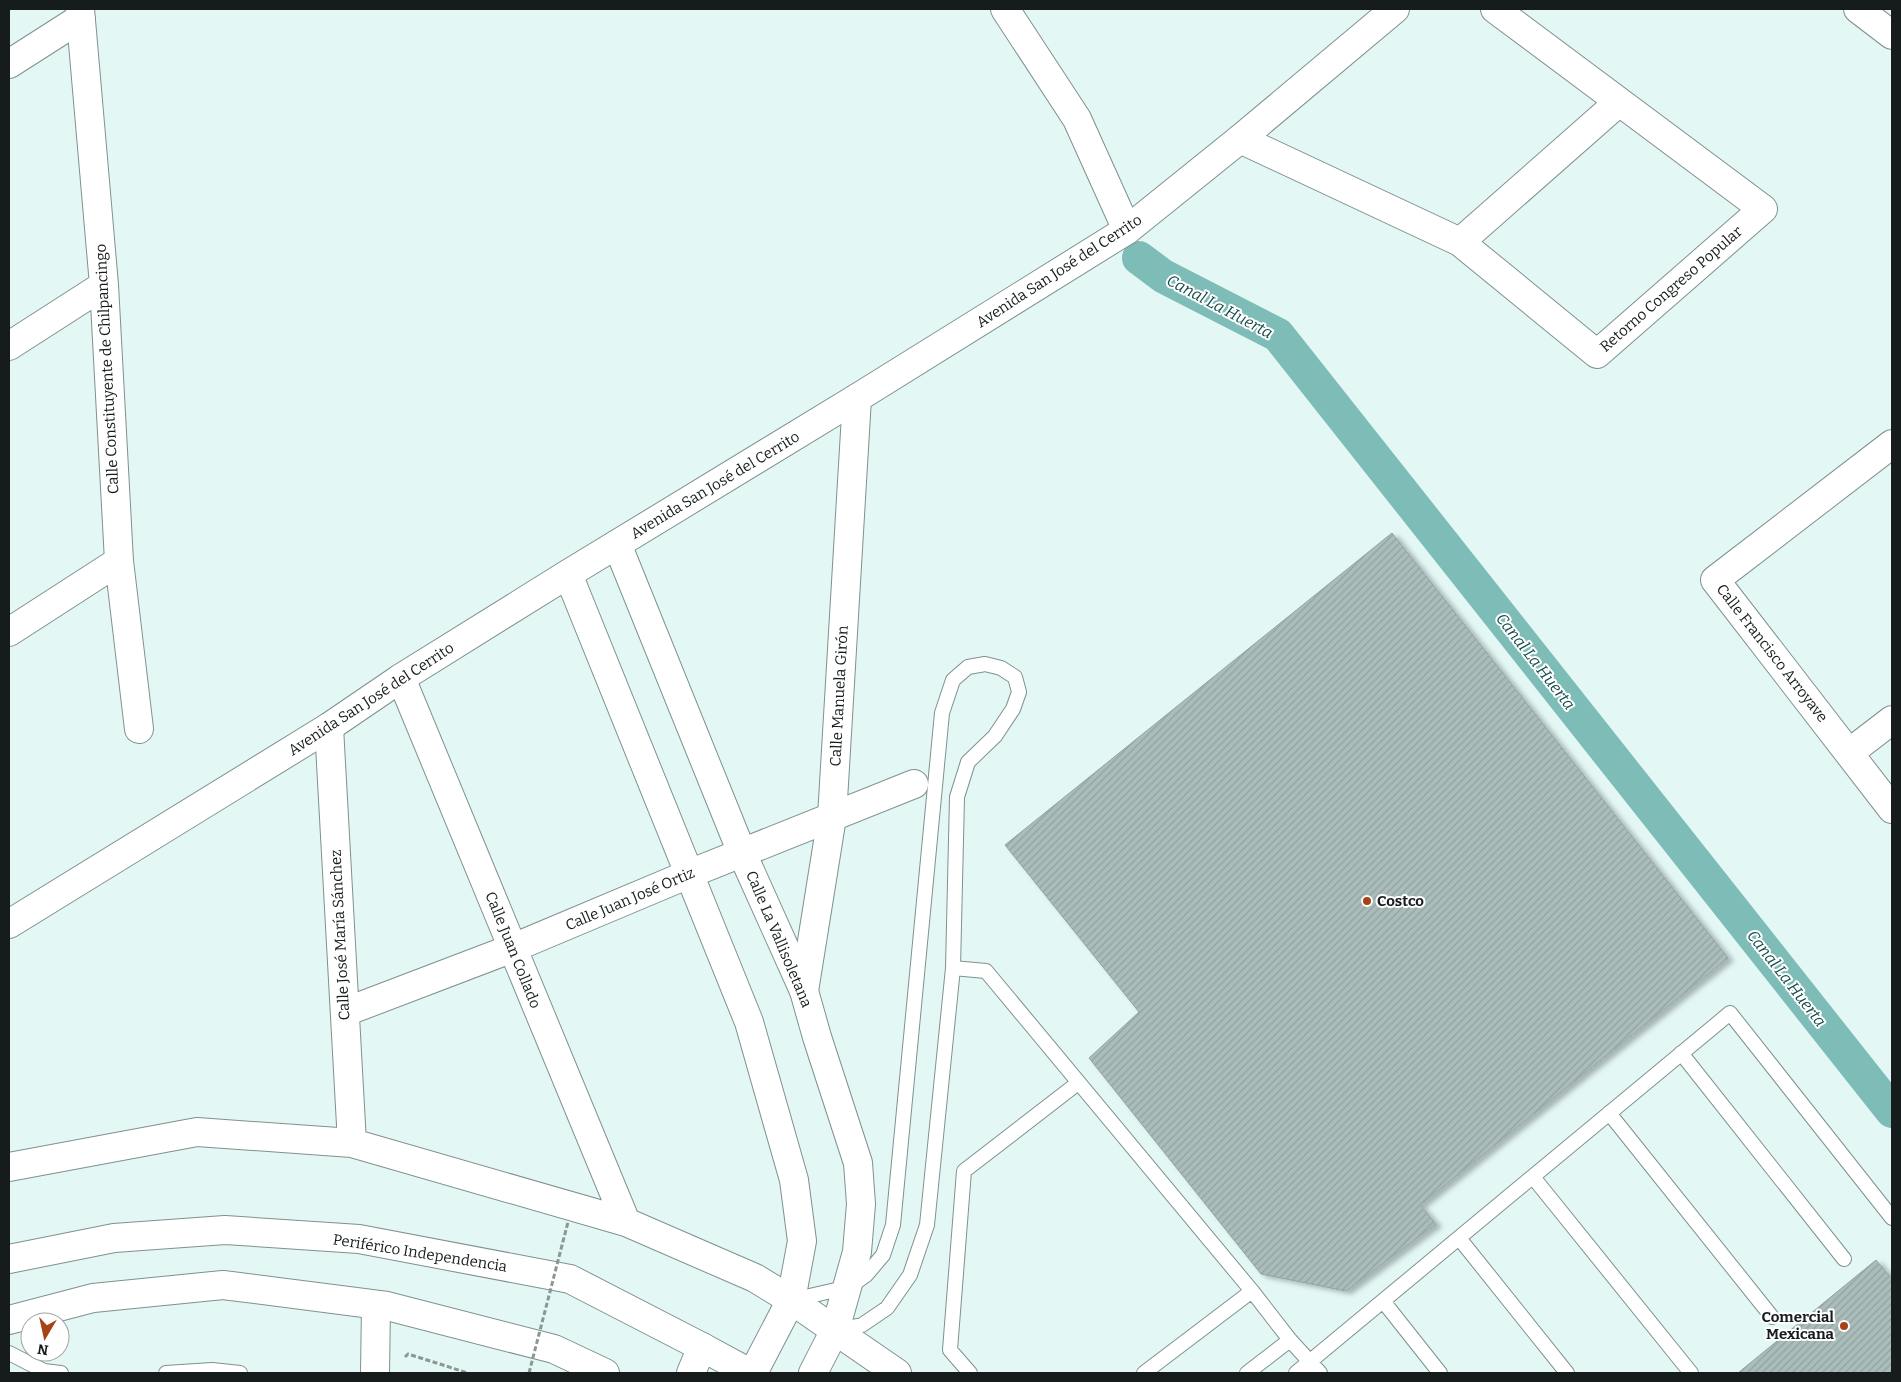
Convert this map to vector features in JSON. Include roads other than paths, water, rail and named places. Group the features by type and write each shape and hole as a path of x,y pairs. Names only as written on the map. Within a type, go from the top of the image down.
{"main road":[{"path":"1005,9 1077,119 1127,230"},
{"name":"Avenida San José del Cerrito","path":"9,924 329,727 401,678 568,574 857,398 1127,230 1240,140 1395,9"},
{"name":"Retorno Congreso Popular","path":"1240,140 1460,242 1598,354 1763,209 1495,9"},
{"path":"1858,9 1892,35"},
{"path":"9,64 81,13"},
{"name":"Calle Constituyente de Chilpancingo","path":"81,13 104,285 119,562 139,729"},
{"path":"1460,242 1619,102"},
{"path":"9,346 104,285"},
{"name":"Calle Manuela Girón","path":"804,991 832,817 857,398"},
{"name":"Calle Francisco Arroyave","path":"1892,444 1715,580 1892,809"},
{"name":"Calle La Vallisoletana","path":"617,544 742,853 804,991 858,1163 861,1204 858,1242 849,1287 835,1330 813,1373"},
{"path":"9,632 119,562"},
{"path":"568,574 749,1022 794,1180 802,1241 791,1300 751,1373"},
{"name":"Calle Juan Collado","path":"401,678 626,1222"},
{"path":"1849,753 1892,720"},
{"name":"Calle José María Sánchez","path":"329,727 352,1143"},
{"name":"Calle Juan José Ortiz","path":"345,1012 513,948 689,874 914,784"},
{"path":"9,1167 197,1132 352,1143 626,1222 724,1263 791,1300 897,1373"},
{"name":"Periférico Independencia","path":"9,1259 114,1238 225,1230 359,1239 570,1279 751,1373"},
{"path":"9,1320 92,1298 223,1286 387,1306 554,1349 605,1373"},
{"path":"375,1373 376,1305"},
{"path":"691,1373 702,1347"}],"lane":[{"path":"791,1300 849,1287 866,1276 883,1255 893,1225 942,713 953,680 968,667 985,664 1001,668 1015,677 1019,692 1013,709 996,736 968,762 957,797 953,968 927,1224 910,1275 887,1308 862,1324 835,1330"},
{"path":"953,968 986,971 1252,1291 1290,1340 1320,1373"},
{"path":"1296,1373 1730,1014 1892,1218"},
{"path":"1682,1053 1844,1259"},
{"path":"970,1373 950,1350 964,1171 1078,1083"},
{"path":"1609,1113 1772,1317"},
{"path":"1533,1177 1691,1373"},
{"path":"1459,1238 1567,1373"},
{"path":"1144,1373 1252,1291"},
{"path":"1383,1301 1440,1373"},
{"path":"1247,1373 1290,1340"},
{"path":"9,1353 44,1371 61,1373"},
{"path":"166,1373 212,1370 240,1373"}],"waterway":[{"name":"Canal La Huerta","path":"1139,258 1163,276 1278,335 1892,1111"}],"place":[{"name":"Costco","path":"1367,901"},
{"name":"Comercial Mexicana","path":"1844,1326"}]}
